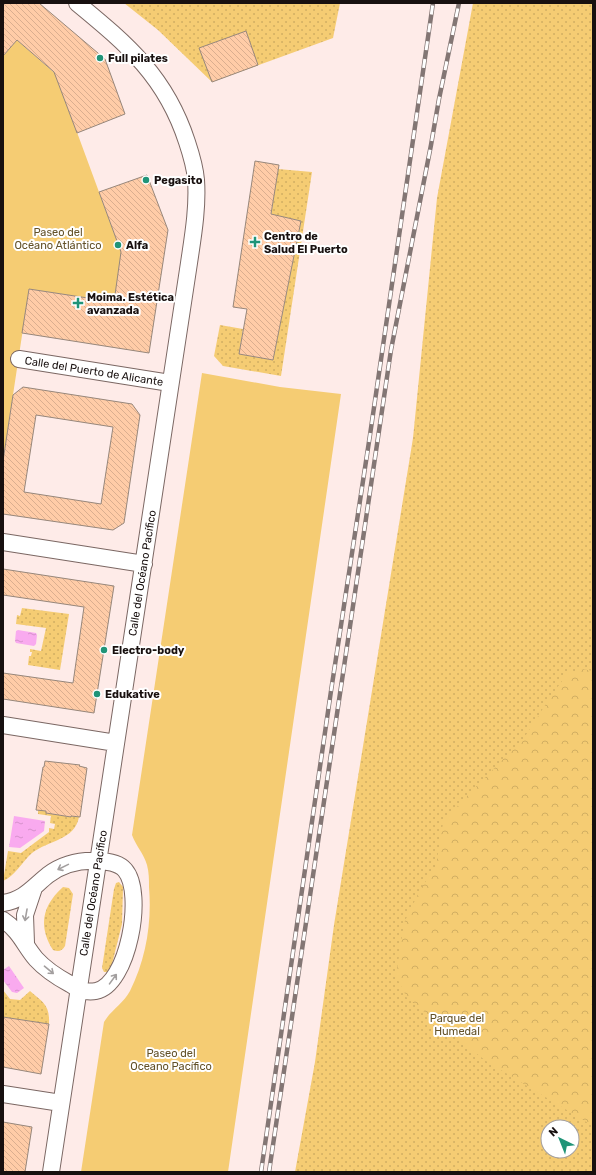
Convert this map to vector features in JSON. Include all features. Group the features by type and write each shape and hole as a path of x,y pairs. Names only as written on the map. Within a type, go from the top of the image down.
{"street":[{"name":"Calle del Océano Pacífico","path":"51,1172 144,564 192,242 196,202 196,180 193,159 173,106 148,68 116,36 81,5"},
{"name":"Calle del Puerto de Alicante","path":"19,359 170,383"},
{"path":"3,542 144,564"},
{"path":"3,725 116,743"},
{"path":"3,903 17,900 50,874 67,864 75,862 98,861 120,866 125,870 129,877 134,896 132,928 125,956 110,984 94,992 78,989 46,969 16,931 3,920"},
{"path":"26,943 25,915 34,888"},
{"path":"3,1094 61,1103"}],"green space":[{"path":"124,3 340,3 333,38 212,82 158,30"},
{"name":"Parque del Humedal","path":"473,3 593,3 593,1172 295,1172 315,1062 334,925 413,438 437,198"},
{"name":"Paseo del Océano Atlántico","path":"17,40 58,76 57,78 120,249 122,249 114,302 29,289 3,461 3,56"},
{"path":"278,169 312,172 281,376 223,366 214,356 220,325 243,329 239,354 273,360 301,221 283,217 264,263"},
{"name":"Paseo del Oceano Pacífico","path":"202,373 280,387 341,394 228,1172 81,1172 104,1022 124,1000 136,979 144,954 149,927 150,900 148,870 144,857 132,835"},
{"path":"22,608 69,614 60,670 28,665 29,656 31,656 32,652 30,652 30,649 41,651 46,628 16,624 17,615 20,616"},
{"path":"582,669 593,671 593,1126 486,1061 407,998 396,976 404,923 420,890 436,866 443,823 461,802 524,738 568,673"},
{"path":"38,810 46,811 46,813 79,817 77,825 67,835 32,853 15,872 3,881 8,851 21,853 49,832 49,828 54,829 55,824 50,823 51,816 38,814"},
{"path":"119,882 123,887 122,924 112,964 107,972 104,972 102,968 114,889 116,883"},
{"path":"63,887 69,888 73,894 65,946 60,951 57,951 53,950 48,941 45,933 44,917 50,901"},
{"path":"3,990 10,999 20,1000 30,991 45,1004 48,1012 49,1024 3,1017"}],"water":[{"path":"16,631 36,633 36,644 34,646 16,643"},
{"path":"14,816 45,821 44,831 20,848 9,847"},
{"path":"9,966 24,988 17,993 12,992 3,980 3,970"}],"building":[{"path":"3,3 39,3 105,59 125,114 77,133 54,72 17,40 3,56"},
{"path":"246,31 258,65 212,82 199,48"},
{"name":"Centro de Salud El Puerto","path":"255,161 279,165 271,214 301,221 273,360 239,354 247,309 233,307"},
{"path":"147,175 168,230 149,353 22,333 29,289 114,302 121,252 99,192"},
{"path":"23,387 132,404 140,415 124,523 113,530 3,514 3,461 13,395","holes":["36,415 113,427 101,504 24,492"]},
{"path":"3,569 114,586 94,713 3,699 3,673 73,683 84,607 3,595"},
{"path":"45,761 80,765 79,766 87,768 80,817 71,817 36,810"},
{"path":"3,1017 49,1024 41,1074 3,1067"},
{"path":"3,1122 32,1127 25,1172 3,1172"}],"railway":[{"path":"261,1172 433,3"},
{"path":"269,1172 391,350 459,3"}],"place":[{"name":"Full pilates","path":"100,58"},
{"name":"Pegasito","path":"146,180"},
{"name":"Centro de Salud El Puerto","path":"255,242"},
{"name":"Alfa","path":"118,245"},
{"name":"Moima. Estética avanzada","path":"78,303"},
{"name":"Electro-body","path":"104,650"},
{"name":"Edukative","path":"97,694"}]}
